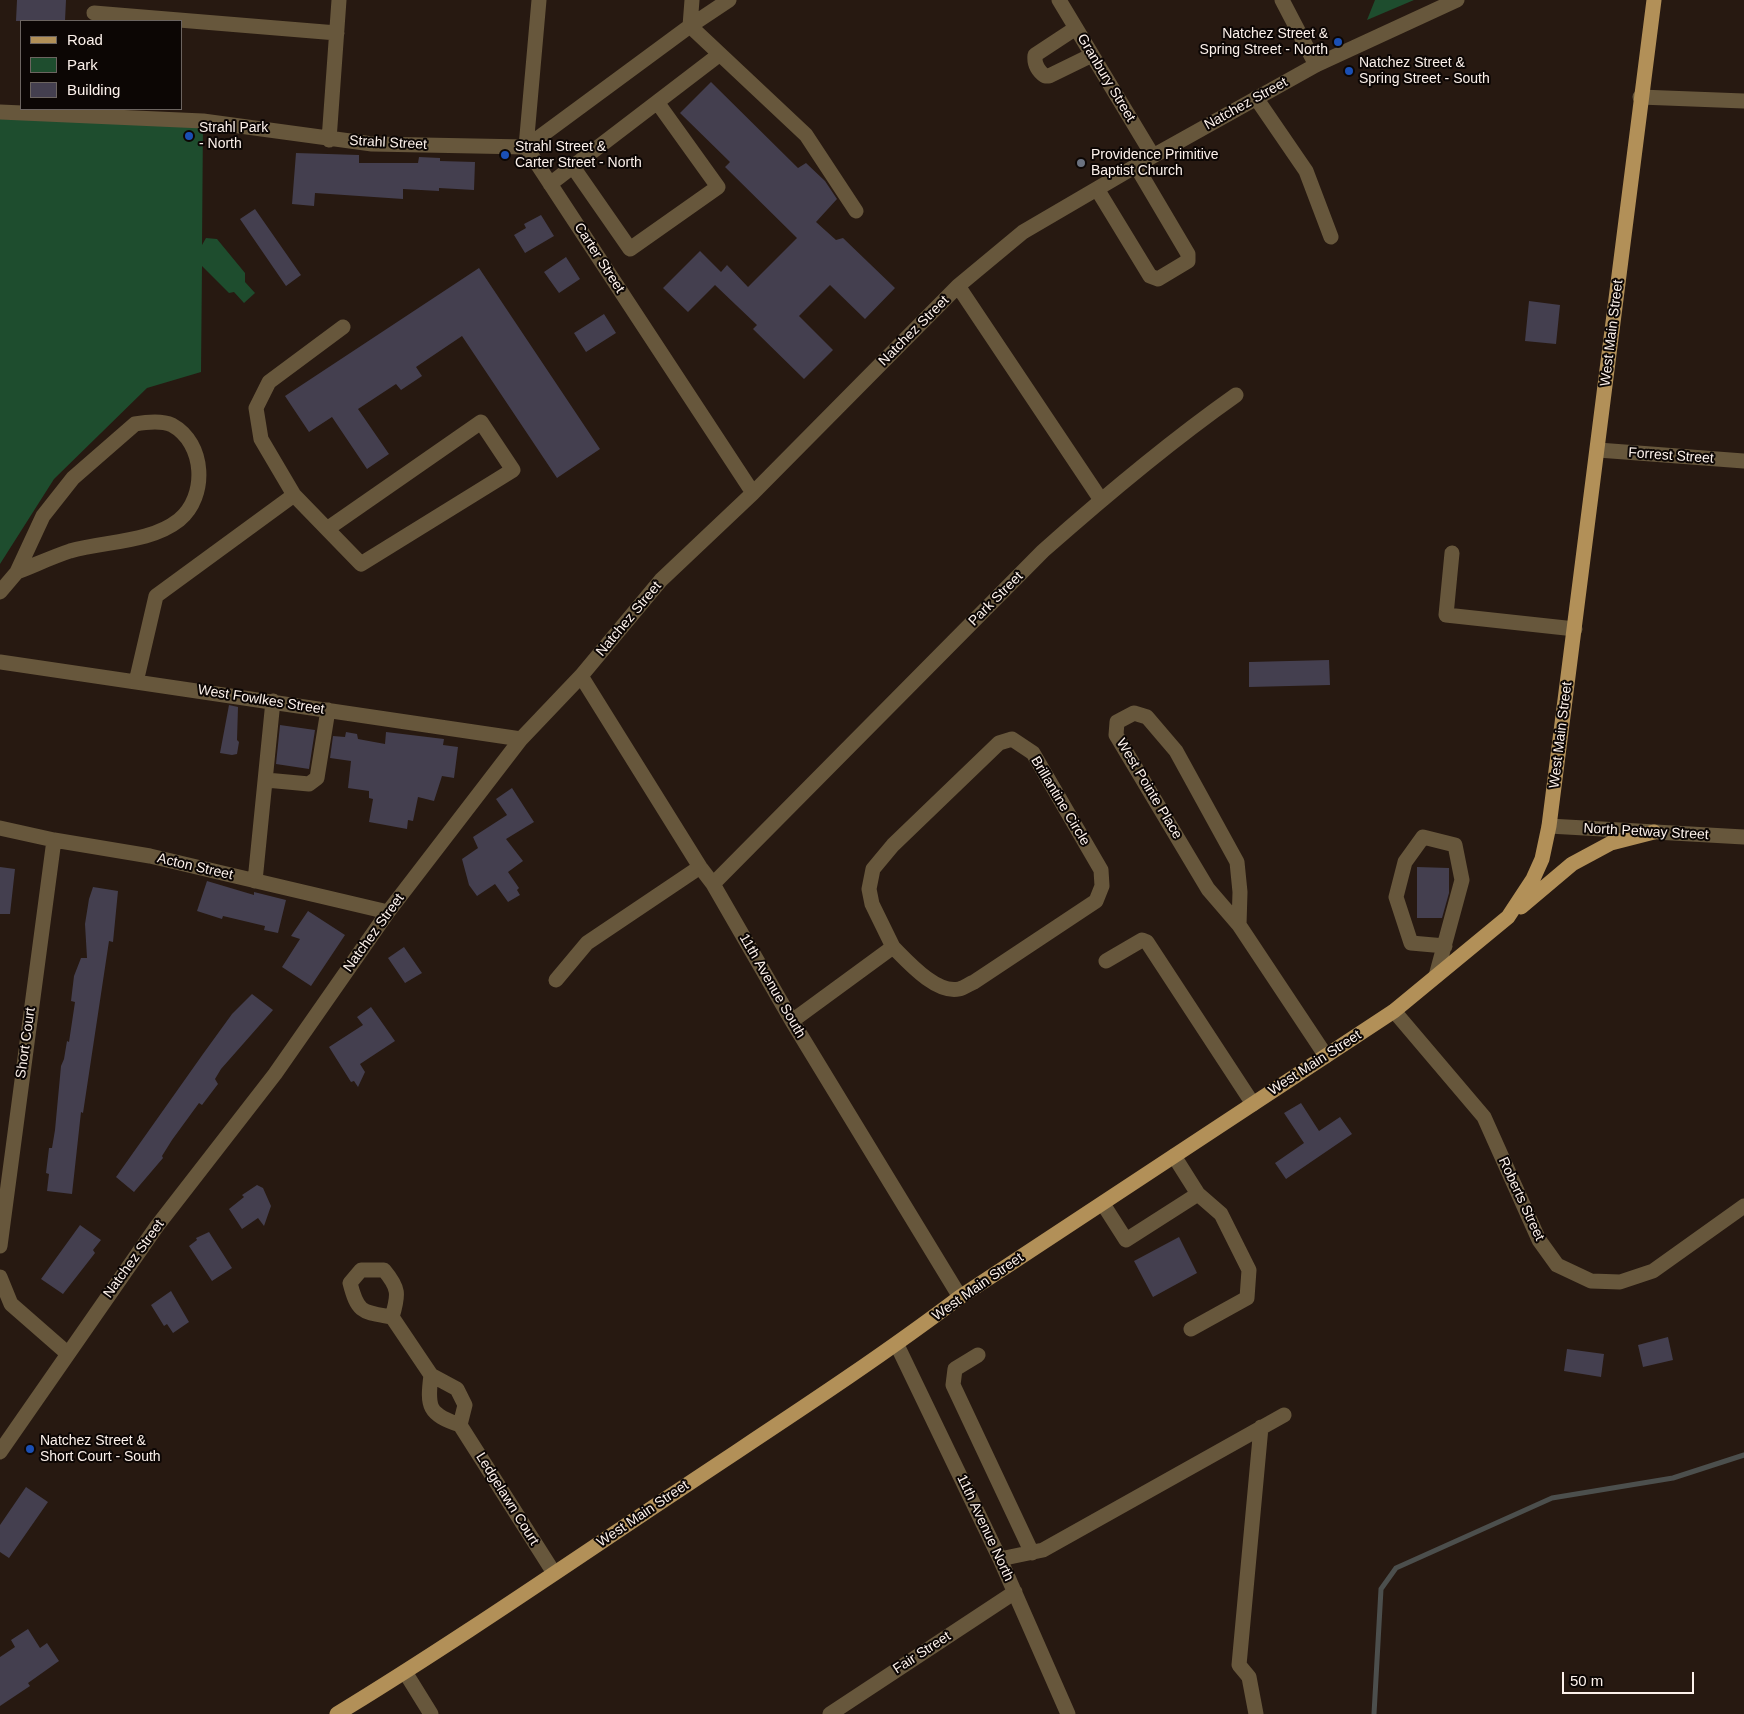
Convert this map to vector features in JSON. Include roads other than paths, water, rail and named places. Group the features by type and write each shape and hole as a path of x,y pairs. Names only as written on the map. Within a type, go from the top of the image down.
{"main road":[{"name":"West Main Street","path":"337,1714 405,1672 897,1345 960,1298 1394,1011 1508,917 1533,879 1542,860 1549,826 1598,450 1640,96 1654,0"},
{"path":"1508,917 1572,864 1611,843 1654,832"}],"street":[{"path":"329,140 339,0"},
{"path":"526,147 539,0"},
{"path":"690,26 692,0"},
{"path":"526,147 690,26 729,0"},
{"name":"Granbury Street","path":"1059,0 1153,156"},
{"path":"1282,0 1316,65"},
{"name":"Natchez Street","path":"0,1452 157,1226 275,1074 388,912 521,739 581,676 661,580 753,493 958,286 1023,232 1153,156 1316,65 1457,0"},
{"path":"95,11 336,33"},
{"path":"690,26 806,135 856,211"},
{"path":"1076,28 1035,55 1034,61 1040,73 1049,76 1092,55"},
{"path":"550,184 720,54"},
{"path":"1640,96 1744,101"},
{"path":"1256,98 1306,171 1331,237"},
{"path":"573,167 630,249 718,187 657,102"},
{"name":"Strahl Street","path":"0,112 90,112 203,121 329,140 372,144 526,147"},
{"name":"Carter Street","path":"526,147 753,493"},
{"path":"1097,189 1150,276 1158,279 1188,261 1188,254 1136,166"},
{"path":"958,286 1100,500"},
{"path":"327,529 481,422 512,470 361,564 327,529 294,495 261,439 256,408 269,382 343,327"},
{"name":"Park Street","path":"713,884 1043,551 1100,500 1191,427 1236,395"},
{"path":"0,592 17,572 43,516 73,478 135,424 148,421 170,424 186,436 196,451 199,469 197,488 192,503 179,520 154,533 71,551 17,572"},
{"name":"Forrest Street","path":"1598,450 1744,461"},
{"path":"136,682 156,596 294,495"},
{"path":"1452,554 1446,615 1575,629"},
{"name":"West Fowlkes Street","path":"0,662 521,739"},
{"name":"11th Avenue South","path":"581,676 700,867 713,884 792,1021 960,1298"},
{"path":"255,881 273,701"},
{"path":"266,780 309,784 318,778 328,710"},
{"name":"West Pointe Place","path":"1239,925 1240,892 1237,862 1176,751 1148,717 1134,713 1117,722 1116,735 1208,889 1239,925 1326,1056"},
{"name":"Brillantine Circle","path":"1012,738 1033,753 1102,870 1102,886 1096,900 974,982 959,989 948,989 927,979 893,947 872,904 869,888 873,869 892,845 999,743 1012,738"},
{"name":"North Petway Street","path":"1549,826 1744,837"},
{"name":"Acton Street","path":"0,828 54,840 150,856 388,912"},
{"path":"1436,976 1445,946 1462,880 1455,844 1423,837 1405,862 1396,897 1411,943 1445,946"},
{"name":"Short Court","path":"0,1246 54,840"},
{"path":"556,980 587,943 700,867"},
{"path":"1106,961 1142,940 1147,942 1253,1104"},
{"path":"792,1021 893,947"},
{"name":"Roberts Street","path":"1394,1011 1484,1117 1539,1240 1557,1265 1591,1281 1620,1282 1653,1271 1744,1206"},
{"path":"1174,1156 1198,1194 1221,1214 1249,1270 1247,1298 1191,1329"},
{"path":"1103,1204 1126,1240 1198,1194"},
{"path":"0,1277 11,1304 67,1353"},
{"path":"392,1317 431,1375 457,1389 465,1405 460,1425 439,1418 428,1400 431,1375"},
{"name":"11th Avenue North","path":"897,1345 1000,1559 1068,1714"},
{"path":"978,1355 955,1369 954,1385 1032,1552"},
{"path":"1000,1559 1043,1550 1284,1415"},
{"name":"Ledgelawn Court","path":"460,1425 554,1573"},
{"path":"1256,1714 1249,1678 1239,1665 1261,1427"},
{"name":"Fair Street","path":"830,1714 1015,1592"},
{"path":"405,1672 431,1714"}],"waterway":[{"path":"1374,1714 1381,1589 1396,1568 1552,1498 1673,1478 1744,1455"}],"place":[{"name":"Natchez Street & Spring Street - North","path":"1338,42"},
{"name":"Natchez Street & Spring Street - South","path":"1349,71"},
{"name":"Strahl Park - North","path":"189,136"},
{"name":"Strahl Street & Carter Street - North","path":"505,155"},
{"name":"Providence Primitive Baptist Church","path":"1081,163"},
{"name":"Natchez Street & Short Court - South","path":"30,1449"}]}
